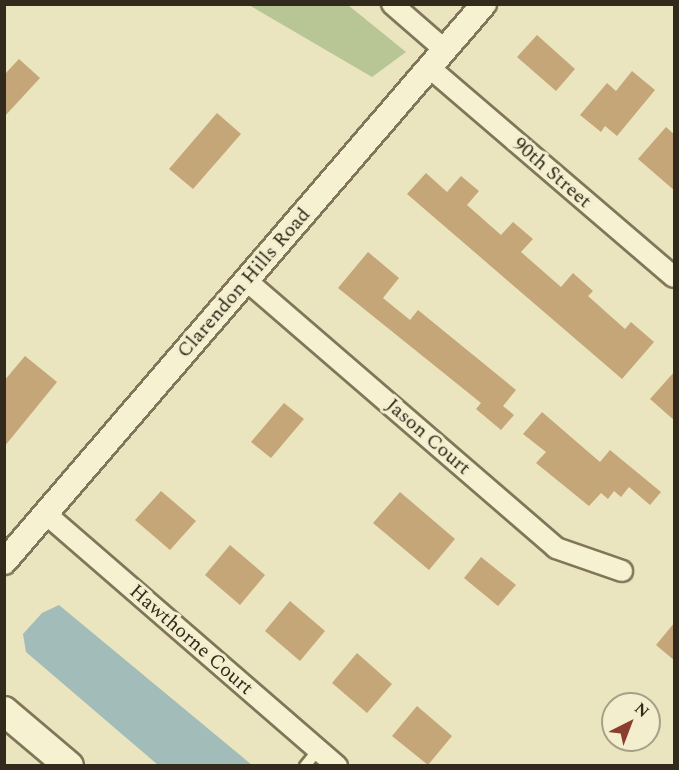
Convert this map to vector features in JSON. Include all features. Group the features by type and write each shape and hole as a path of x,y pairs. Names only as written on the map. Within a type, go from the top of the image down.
{"main road":[{"path":"4,711 69,765"}],"street":[{"path":"392,4 445,50"},
{"name":"Clarendon Hills Road","path":"4,562 484,4"},
{"name":"90th Street","path":"430,68 675,277"},
{"name":"Jason Court","path":"247,281 555,548 622,571"},
{"name":"Hawthorne Court","path":"46,514 337,765"}],"lane":[{"path":"305,765 318,750"}],"green space":[{"path":"249,5 348,5 406,52 372,77"}],"water":[{"path":"59,605 252,765 158,765 26,652 23,634 42,613"}],"building":[{"path":"537,35 575,69 556,91 517,57"},
{"path":"19,59 40,78 4,117 4,75"},
{"path":"632,71 655,90 617,136 605,126 601,132 580,115 607,83 616,91"},
{"path":"217,113 241,134 193,189 169,169"},
{"path":"666,127 675,135 675,191 638,159"},
{"path":"426,173 447,192 461,176 479,191 467,205 501,235 513,222 533,239 521,252 561,287 573,273 593,291 588,296 625,329 631,322 654,342 622,379 407,194"},
{"path":"368,252 399,278 383,298 410,320 418,310 516,390 503,406 514,415 501,430 476,409 481,403 338,288"},
{"path":"25,356 57,382 4,447 4,381"},
{"path":"675,371 675,421 650,399"},
{"path":"284,403 304,419 271,458 251,442"},
{"path":"542,412 600,462 610,450 661,492 650,505 629,487 621,497 614,491 608,499 601,493 589,506 536,463 546,452 523,434"},
{"path":"161,491 196,521 170,550 135,520"},
{"path":"400,492 455,539 429,570 373,523"},
{"path":"230,545 265,575 240,605 205,575"},
{"path":"481,557 516,585 498,606 464,578"},
{"path":"290,601 325,631 300,661 265,631"},
{"path":"675,622 675,661 656,645"},
{"path":"357,653 392,684 367,713 332,683"},
{"path":"417,706 452,736 428,765 392,736"}]}
